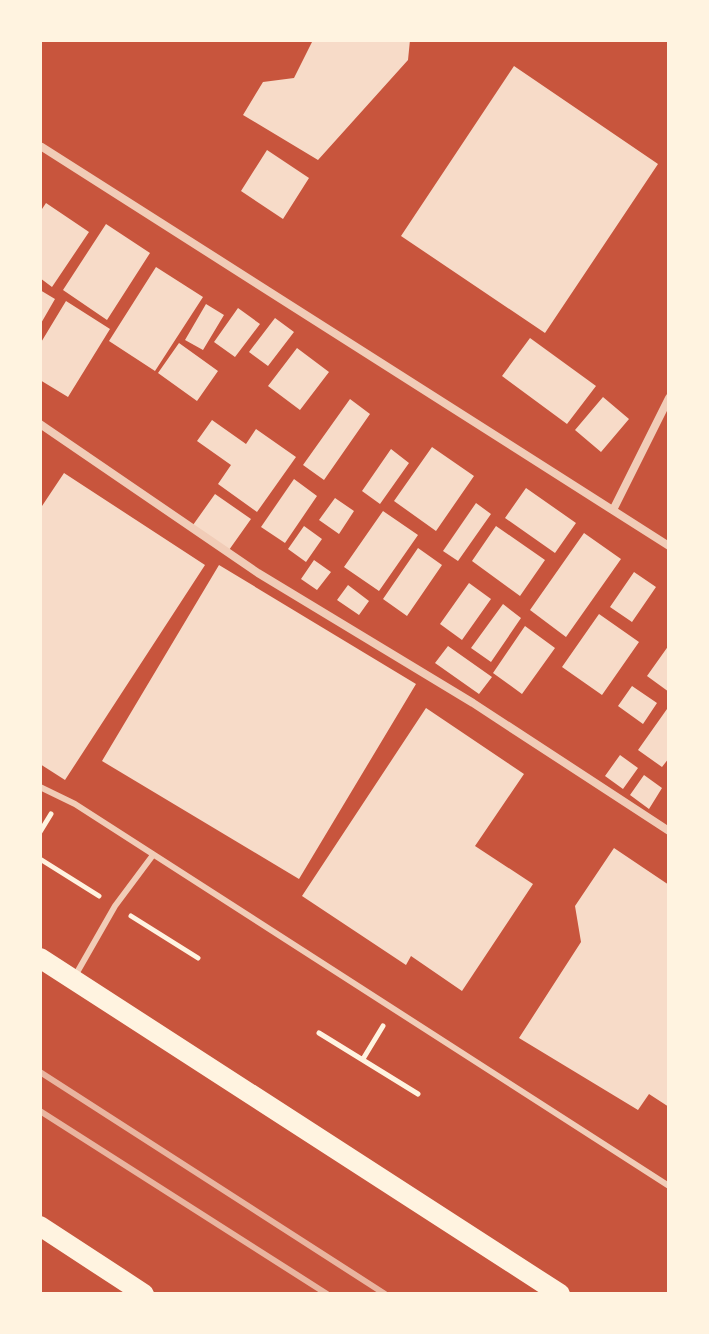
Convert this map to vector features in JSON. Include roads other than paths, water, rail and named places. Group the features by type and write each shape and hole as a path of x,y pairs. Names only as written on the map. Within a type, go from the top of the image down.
{"main road":[{"path":"40,958 560,1294"},
{"path":"42,1230 144,1294"}],"street":[{"path":"42,147 669,546"},
{"path":"613,510 669,398"},
{"path":"40,424 258,573 473,703 669,831"}],"lane":[{"path":"40,787 75,804 669,1186"},
{"path":"73,979 115,906 153,855"}],"railway":[{"path":"40,1072 385,1294"},
{"path":"40,1111 327,1294"}]}
